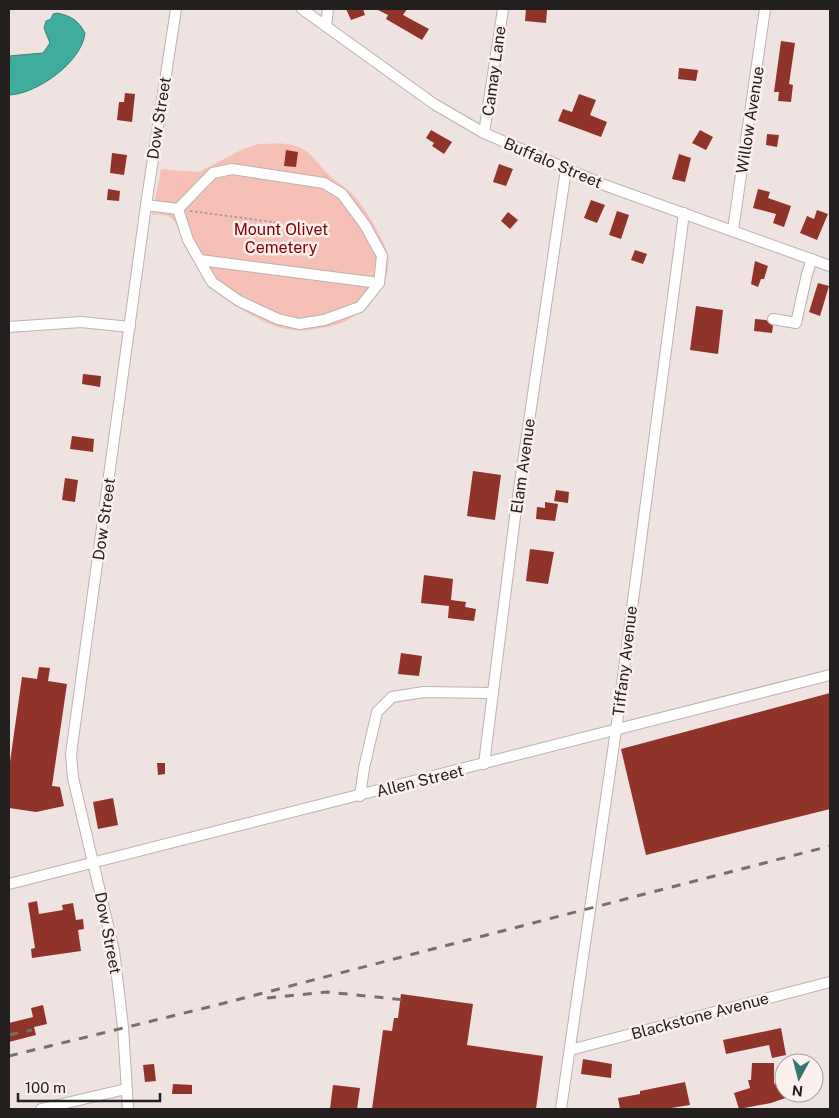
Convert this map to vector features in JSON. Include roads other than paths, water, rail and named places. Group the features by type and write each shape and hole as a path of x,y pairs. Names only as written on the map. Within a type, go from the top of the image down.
{"street":[{"name":"Dow Street","path":"128,1109 123,1027 114,951 73,778 71,754 146,205 176,9"},
{"name":"Buffalo Street","path":"302,9 434,104 484,133 566,169 830,266"},
{"path":"326,26 328,9"},
{"name":"Camay Lane","path":"484,133 503,9"},
{"name":"Willow Avenue","path":"733,230 765,9"},
{"path":"232,169 324,183 342,194 365,225 382,256 380,283 360,307 324,320 299,324 278,319 239,301 212,282 188,240 178,209 212,173 232,169"},
{"name":"Elam Avenue","path":"484,764 492,693 566,169"},
{"path":"146,205 178,209"},
{"name":"Tiffany Avenue","path":"562,1109 616,730 684,213"},
{"path":"773,319 796,323 812,259"},
{"path":"200,260 380,283"},
{"path":"9,326 80,322 130,327"},
{"name":"Allen Street","path":"9,884 830,675"},
{"path":"360,796 377,712 392,697 424,692 492,693"},
{"name":"Blackstone Avenue","path":"570,1050 830,982"},
{"path":"41,1109 126,1090"}],"railway":[{"path":"9,1056 213,1006 830,846"},
{"path":"267,998 327,992 405,1000"},
{"path":"9,1035 32,1030"}],"park label":[{"name":"Mount Olivet Cemetery","path":"281,238"}]}
